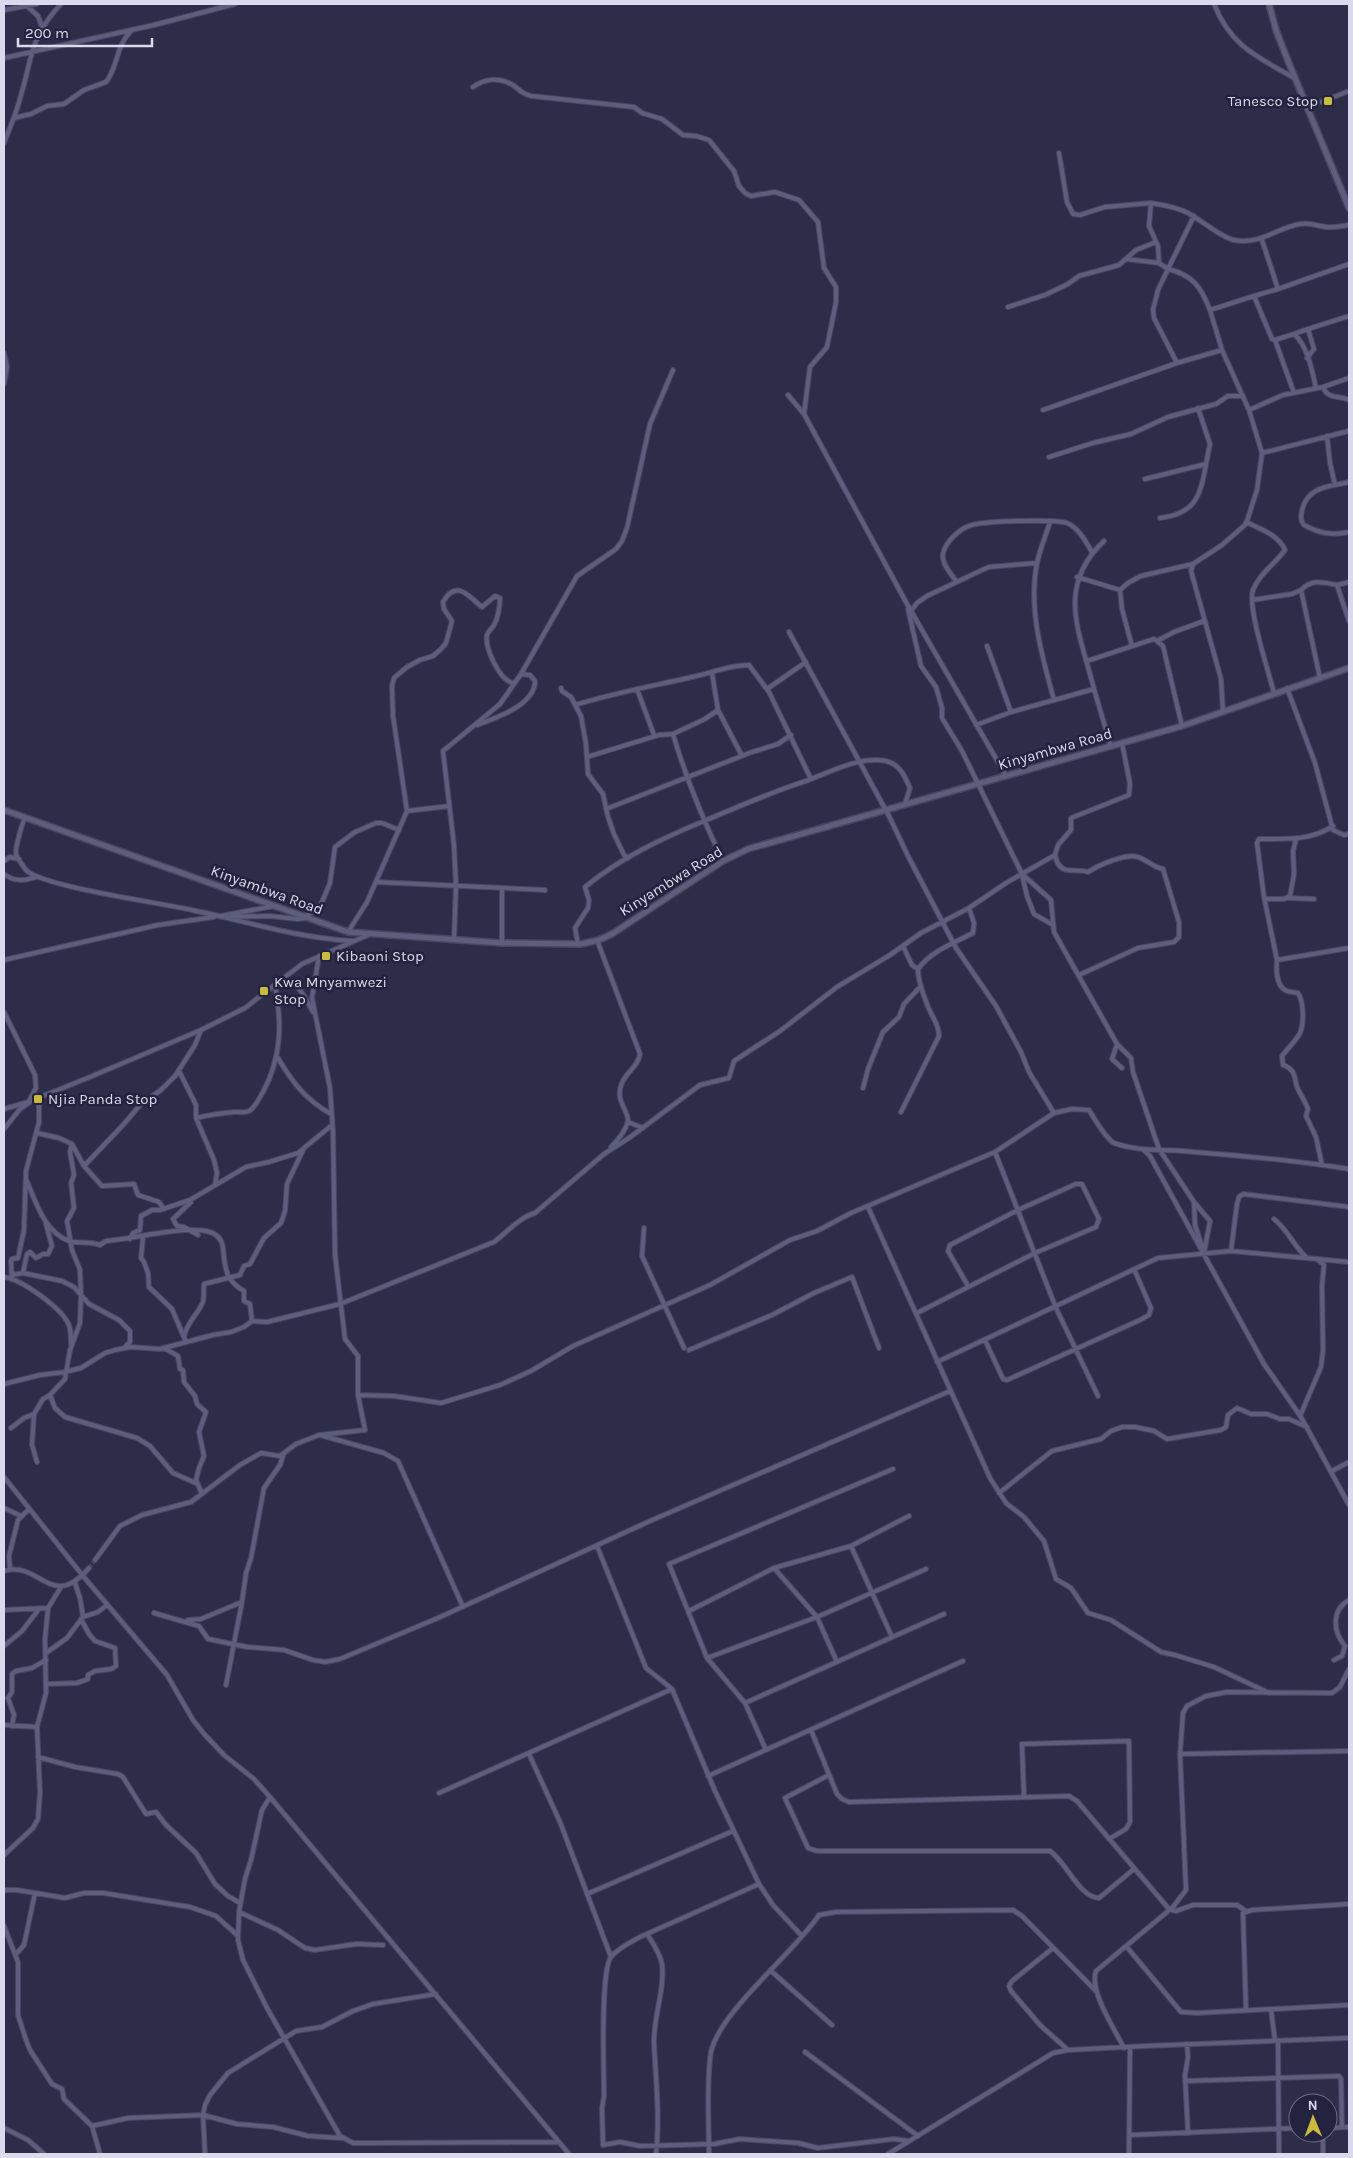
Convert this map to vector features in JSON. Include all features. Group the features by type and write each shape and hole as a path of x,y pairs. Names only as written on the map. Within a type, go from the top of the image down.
{"street":[{"path":"4,10 37,4"},
{"path":"4,143 14,118 36,38 42,27 61,4"},
{"path":"4,58 133,30 235,4"},
{"path":"1214,4 1226,29 1245,49 1296,79"},
{"path":"1269,4 1276,30 1349,208"},
{"path":"25,5 38,16 42,27"},
{"path":"14,118 31,114 47,106 64,104 84,90 106,82 113,70 119,48 129,32 133,30"},
{"path":"473,87 482,80 494,80 511,84 521,94 531,96 634,107 642,113 662,119 683,135 709,140 734,171 739,186 745,193 751,196 775,192 799,200 818,222 824,268 836,287 836,302 827,347 810,367 804,414"},
{"path":"1308,107 1349,91"},
{"path":"1059,153 1067,202 1073,214 1080,215 1105,207 1151,203 1186,212 1234,240 1262,240 1299,224 1307,223 1326,227 1349,225"},
{"path":"1151,203 1150,226 1156,242 1159,263"},
{"path":"1178,363 1154,318 1153,310 1154,301 1194,216"},
{"path":"1262,240 1278,289"},
{"path":"1008,307 1053,291 1079,276 1111,268 1136,250 1156,242"},
{"path":"1120,590 1141,576 1193,564 1222,545 1246,522 1258,490 1262,453 1249,410 1222,350 1210,310 1200,286 1159,263 1126,259"},
{"path":"1210,310 1349,264"},
{"path":"1254,296 1272,339 1275,340 1294,393"},
{"path":"1275,340 1349,316"},
{"path":"1307,358 1314,349 1308,329"},
{"path":"1294,334 1304,348 1316,388"},
{"path":"1043,410 1178,363 1222,350"},
{"path":"4,353 8,367 4,384"},
{"path":"454,940 456,886 454,845 443,751 500,704 521,674 577,576 606,557 622,541 627,528 650,424 673,370"},
{"path":"1249,410 1283,394 1323,387 1349,378"},
{"path":"1323,387 1329,396 1349,400"},
{"path":"788,395 804,414 907,604 1006,776"},
{"path":"1049,457 1093,443 1131,434 1168,417 1216,404 1228,396 1243,396"},
{"path":"1160,518 1172,517 1184,512 1200,493 1210,444 1198,408"},
{"path":"1262,453 1349,431"},
{"path":"1328,436 1330,463 1335,485"},
{"path":"1145,479 1206,464"},
{"path":"1349,482 1321,488 1307,497 1302,510 1301,522 1323,534 1336,535 1349,532"},
{"path":"956,581 945,564 942,555 946,545 958,532 972,525 1026,520 1067,523 1081,534 1092,552"},
{"path":"1050,522 1037,563 1034,610 1043,661 1054,700"},
{"path":"1246,522 1273,536 1282,544 1285,550 1276,562 1262,575 1252,590 1252,600 1274,693"},
{"path":"1104,541 1092,552 1078,577 1074,600 1094,689 1111,746"},
{"path":"911,611 917,603 927,596 989,567 1037,563"},
{"path":"1193,564 1191,571 1220,679 1223,712"},
{"path":"1078,577 1120,590"},
{"path":"1252,600 1292,594 1301,590 1307,584 1349,582"},
{"path":"1337,584 1349,621"},
{"path":"1120,590 1122,609 1132,646"},
{"path":"1301,590 1320,678"},
{"path":"348,932 367,902 406,811 393,716 392,686 398,674 420,660 433,656 444,647 452,620 444,609 442,602 452,592 457,591 472,596 482,606 495,596 500,598 496,622 487,635 487,648 501,676 514,684"},
{"path":"907,604 921,666 936,687 942,708 942,718 978,784 1022,874 1027,896 1034,914 1053,925"},
{"path":"1157,641 1174,632 1204,621"},
{"path":"789,632 839,721 954,944 996,1006 1021,1052 1029,1072 1054,1113"},
{"path":"1087,661 1154,639 1157,641 1163,646 1182,726"},
{"path":"987,646 1011,712"},
{"path":"767,689 806,662"},
{"path":"574,704 712,673 736,665 749,665 767,689 811,779"},
{"name":"Kinyambwa Road","path":"4,810 348,932 368,935 502,943 578,944 597,940 612,934 723,861 748,849 1182,726 1349,668"},
{"path":"712,673 718,710 742,756"},
{"path":"475,725 510,713 527,697 533,690 535,681 530,675 521,674"},
{"path":"561,688 562,691 571,697 581,716 588,774 604,794 606,809 614,834 624,855 628,858"},
{"path":"1287,688 1315,762 1333,830 1344,835 1349,834"},
{"path":"636,689 654,735"},
{"path":"976,725 1011,712 1094,689"},
{"path":"587,757 659,735 673,734 718,710"},
{"path":"673,734 686,777 704,822 723,861"},
{"path":"606,809 686,777 778,744 791,735"},
{"path":"123,1348 164,1348 231,1332 244,1327 252,1321 268,1322 340,1304 494,1242 514,1228 524,1216 535,1213 608,1151 643,1128 700,1085 729,1078 734,1060 780,1031 837,987 942,921 969,908 1055,855 1058,845 1071,830 1071,818 1129,795 1130,784 1122,743"},
{"path":"578,944 575,928 588,908 585,887 628,858 674,833 792,784 860,763 878,760 895,764 906,779 910,788 905,804"},
{"path":"406,811 449,806"},
{"path":"25,818 16,849 16,856 26,870 36,877 104,894 220,916 329,940 354,941"},
{"path":"220,916 242,918 270,916 297,919 307,917 319,908 330,883 333,855 339,843 376,823 382,823 399,830"},
{"path":"1322,1165 1316,1137 1306,1116 1308,1109 1298,1088 1294,1073 1283,1065 1282,1056 1300,1033 1303,1006 1302,999 1298,993 1283,988 1275,971 1277,960 1265,899 1257,843 1259,839 1296,839 1323,833 1333,826"},
{"path":"1287,898 1290,896 1294,874 1296,839"},
{"path":"1055,855 1065,870 1074,872 1082,870 1088,872 1100,864 1135,856 1154,867 1163,869 1179,922 1179,937 1174,942 1138,948 1079,975"},
{"path":"4,861 10,857 19,859"},
{"path":"4,874 16,880 36,877"},
{"path":"1022,874 1051,900 1054,932 1117,1044 1131,1058 1159,1149 1194,1202 1210,1221 1204,1253"},
{"path":"376,882 546,890"},
{"path":"502,888 502,943"},
{"path":"1265,899 1314,899"},
{"path":"4,960 158,924 277,906"},
{"path":"918,969 930,957 973,934 974,923 969,908"},
{"path":"4,1129 20,1109 39,1097 201,1030 245,1008 302,964 368,935"},
{"path":"597,940 640,1054 638,1063 621,1084 622,1106 628,1122 608,1151"},
{"path":"901,1112 939,1036 939,1027 929,1009 921,986 918,969 912,965 903,946"},
{"path":"1277,960 1349,948"},
{"path":"226,1685 246,1573 251,1558 264,1488 280,1465 283,1456 296,1444 319,1434 365,1430 358,1395 358,1356 345,1339 340,1304 334,1240 332,1125 328,1075 314,1013 313,989 318,956"},
{"path":"279,981 290,982 299,988 314,1013"},
{"path":"196,1118 250,1110 266,1087 278,1058 281,1034 275,985"},
{"path":"863,1088 868,1069 883,1032 899,1017 904,1004 921,986"},
{"path":"4,1012 35,1075 36,1088 28,1102"},
{"path":"84,1166 141,1104 168,1083 179,1071 195,1045 201,1030"},
{"path":"1117,1044 1112,1059 1122,1068"},
{"path":"278,1058 298,1089 320,1108 331,1114"},
{"path":"179,1071 196,1105 196,1118 216,1164 215,1184"},
{"path":"12,1277 11,1261 18,1258 24,1237 26,1179 28,1162 40,1118 39,1097"},
{"path":"4,1109 34,1100"},
{"path":"358,1395 394,1396 440,1403 458,1399 512,1380 573,1346 717,1282 790,1240 817,1231 995,1152 1054,1113 1072,1109 1089,1110 1112,1142 1144,1150 1159,1149 1349,1169"},
{"path":"628,1122 643,1128"},
{"path":"45,1220 53,1229 70,1241 92,1241 100,1245 106,1241 130,1239 144,1237 192,1230 192,1227 198,1235 184,1228 177,1226 173,1219 196,1197 246,1167 269,1162 303,1150 332,1125"},
{"path":"36,1133 58,1138 72,1144 84,1166 102,1186 134,1184 138,1195 158,1202 164,1209"},
{"path":"37,1462 32,1444 34,1414 43,1399 50,1395 65,1379 71,1346 79,1327 82,1295 80,1270 70,1241 67,1222 74,1208 71,1183 74,1175 70,1152 72,1144"},
{"path":"184,1336 188,1324 203,1303 204,1284 240,1275 244,1266 250,1264 264,1238 281,1223 285,1212 287,1184 303,1150"},
{"path":"1144,1150 1204,1253 1224,1294 1264,1364 1307,1427 1349,1505"},
{"path":"995,1152 1056,1308 1098,1396"},
{"path":"23,1273 27,1254 30,1252 36,1258 43,1254 48,1254 52,1246 45,1220 26,1179"},
{"path":"917,1313 1035,1253 1092,1229 1099,1223 1099,1219 1082,1184 1076,1184 1018,1210 950,1245 948,1251 968,1286"},
{"path":"1231,1251 1237,1204 1239,1197 1243,1194 1349,1207"},
{"path":"130,1239 133,1233 140,1230 141,1216 152,1210 164,1209 196,1197"},
{"path":"1194,1202 1195,1224 1204,1253"},
{"path":"868,1207 990,1478 1006,1503 1024,1517 1044,1541 1056,1579 1072,1588 1088,1613 1111,1620 1161,1652 1214,1667 1268,1693"},
{"path":"1274,1219 1285,1228 1290,1240 1306,1257"},
{"path":"644,1228 642,1256 684,1348"},
{"path":"192,1230 208,1231 221,1239 229,1279 235,1286 244,1291 244,1301 250,1304 252,1321"},
{"path":"144,1237 141,1258 148,1273 149,1287 172,1309 186,1342"},
{"path":"937,1362 1056,1308 1158,1258 1231,1251 1349,1262"},
{"path":"1300,1416 1320,1372 1323,1350 1322,1286 1324,1265 1315,1258"},
{"path":"985,1340 1003,1379 1007,1380 1149,1315 1151,1308 1134,1269"},
{"path":"4,1277 12,1277 23,1273 62,1280 74,1287 89,1304 119,1320 130,1331 128,1346 107,1352 82,1368 40,1375 4,1384"},
{"path":"12,1277 62,1314 69,1325 71,1346"},
{"path":"689,1350 772,1315 814,1293 852,1277 879,1348"},
{"path":"164,1348 178,1356 180,1369 184,1373 184,1382 196,1396 197,1404 206,1412 199,1432 205,1452 197,1474 202,1494"},
{"path":"154,1613 199,1626 208,1639 247,1647 284,1650 325,1662 340,1659 464,1607 950,1391"},
{"path":"50,1395 54,1408 64,1417 137,1438 150,1446 173,1473 198,1484"},
{"path":"1000,1493 1052,1452 1101,1439 1111,1431 1122,1428 1154,1431 1167,1439 1221,1430 1226,1427 1228,1415 1237,1408 1251,1414 1267,1414 1280,1419 1289,1419 1307,1427"},
{"path":"11,1428 24,1418 34,1414"},
{"path":"319,1434 379,1451 398,1461 464,1607"},
{"path":"95,1560 120,1526 142,1515 185,1505 240,1464 261,1453 283,1456"},
{"path":"1332,1471 1349,1462"},
{"path":"766,1750 745,1703 707,1658 669,1564 893,1469"},
{"path":"4,1477 83,1576 167,1675 193,1720 205,1735 224,1755 254,1779 569,2154"},
{"path":"4,1508 21,1516"},
{"path":"10,1569 9,1556 21,1516 29,1509"},
{"path":"689,1611 774,1568 852,1546 909,1516"},
{"path":"598,1546 646,1668 672,1688 708,1776 759,1884 773,1905 802,1936"},
{"path":"852,1546 892,1637"},
{"path":"4,1571 10,1569 19,1570 61,1587 75,1583 89,1568"},
{"path":"774,1568 817,1617 837,1662"},
{"path":"707,1658 817,1617 926,1569"},
{"path":"46,1684 81,1683 88,1679 88,1675 95,1671 111,1669 116,1666 115,1648 95,1641 88,1634 82,1618 79,1593 75,1583"},
{"path":"4,1855 33,1828 38,1819 40,1800 37,1727 46,1684 48,1608 61,1587"},
{"path":"1334,1660 1342,1656 1345,1646 1335,1627 1336,1617 1341,1605 1349,1600"},
{"path":"180,1620 201,1619 242,1602"},
{"path":"46,1653 67,1638 82,1618 98,1612 107,1605"},
{"path":"4,1610 48,1608"},
{"path":"4,1646 22,1632 39,1609"},
{"path":"745,1703 944,1614"},
{"path":"12,1726 14,1715 8,1698 12,1692 12,1674 16,1671 32,1668 46,1660"},
{"path":"708,1776 963,1661"},
{"path":"1124,2048 1096,1991 1094,1977 1096,1971 1179,1900 1186,1890 1180,1754 1183,1713 1187,1706 1206,1696 1227,1692 1332,1693 1340,1687 1349,1669"},
{"path":"439,1792 529,1754 672,1688"},
{"path":"4,1725 37,1727"},
{"path":"811,1730 837,1794 849,1802 1073,1797 1169,1909 1176,1911 1193,1905 1237,1905 1246,1911 1349,1904"},
{"path":"1024,1797 1022,1744 1129,1742 1130,1822 1126,1829 1109,1839"},
{"path":"1180,1754 1349,1751"},
{"path":"529,1754 560,1822 611,1957"},
{"path":"38,1757 75,1766 114,1772 123,1777 146,1814 156,1812 166,1825 196,1853 214,1884 240,1903"},
{"path":"829,1776 785,1798 808,1848 816,1851 1050,1851 1060,1860 1085,1893 1093,1898 1099,1898 1134,1868"},
{"path":"270,1798 262,1810 240,1903 238,1935 243,1960 283,2037 341,2138"},
{"path":"586,1894 733,1831"},
{"path":"759,1884 647,1934 624,1946 611,1957 607,1967 606,1989 604,2096 602,2108 603,2145 623,2142 640,2146 709,2144 743,2139 798,2142 818,2148 894,2139 910,2141"},
{"path":"4,1890 17,1890 66,1898 84,1893 103,1893 202,1910 216,1916 238,1935"},
{"path":"16,1954 24,1945 35,1893"},
{"path":"709,2154 710,2068 715,2040 733,2012 819,1915 826,1913 1013,1910 1022,1916 1096,1991"},
{"path":"1246,1911 1243,1913 1242,1918 1246,2010"},
{"path":"239,1912 278,1930 305,1948 315,1950 356,1944 382,1945"},
{"path":"4,1926 16,1954 18,1968 18,2015 30,2050 52,2084 62,2089 64,2099 92,2126 100,2154"},
{"path":"647,1934 658,1951 662,1966 662,1985 654,2044 657,2076 656,2154"},
{"path":"1126,1946 1182,2012 1197,2013 1349,2005"},
{"path":"1053,1948 1012,1981 1009,1986 1040,2025 1068,2050"},
{"path":"771,1971 832,2025"},
{"path":"205,2154 203,2115 210,2095 228,2073 283,2037 296,2031 322,2027 353,2011 372,2004 436,1994"},
{"path":"1271,2009 1276,2041 1280,2154"},
{"path":"888,2154 1053,2053 1068,2050 1349,2038"},
{"path":"1187,2044 1188,2057 1185,2081 1188,2133"},
{"path":"1129,2154 1130,2047"},
{"path":"805,2052 918,2136"},
{"path":"1185,2081 1340,2076 1342,2127"},
{"path":"92,2126 128,2118 203,2115 237,2124 267,2126 308,2136 341,2138 354,2143 559,2142"},
{"path":"1338,2127 1349,2127"},
{"path":"4,2128 28,2140 44,2154"},
{"path":"1130,2134 1288,2128"}],"tunnel":[{"path":"89,1568 95,1560"}],"place":[{"name":"Tanesco Stop","path":"1328,101"},
{"name":"Kibaoni Stop","path":"326,956"},
{"name":"Kwa Mnyamwezi Stop","path":"264,991"},
{"name":"Njia Panda Stop","path":"38,1099"}]}
